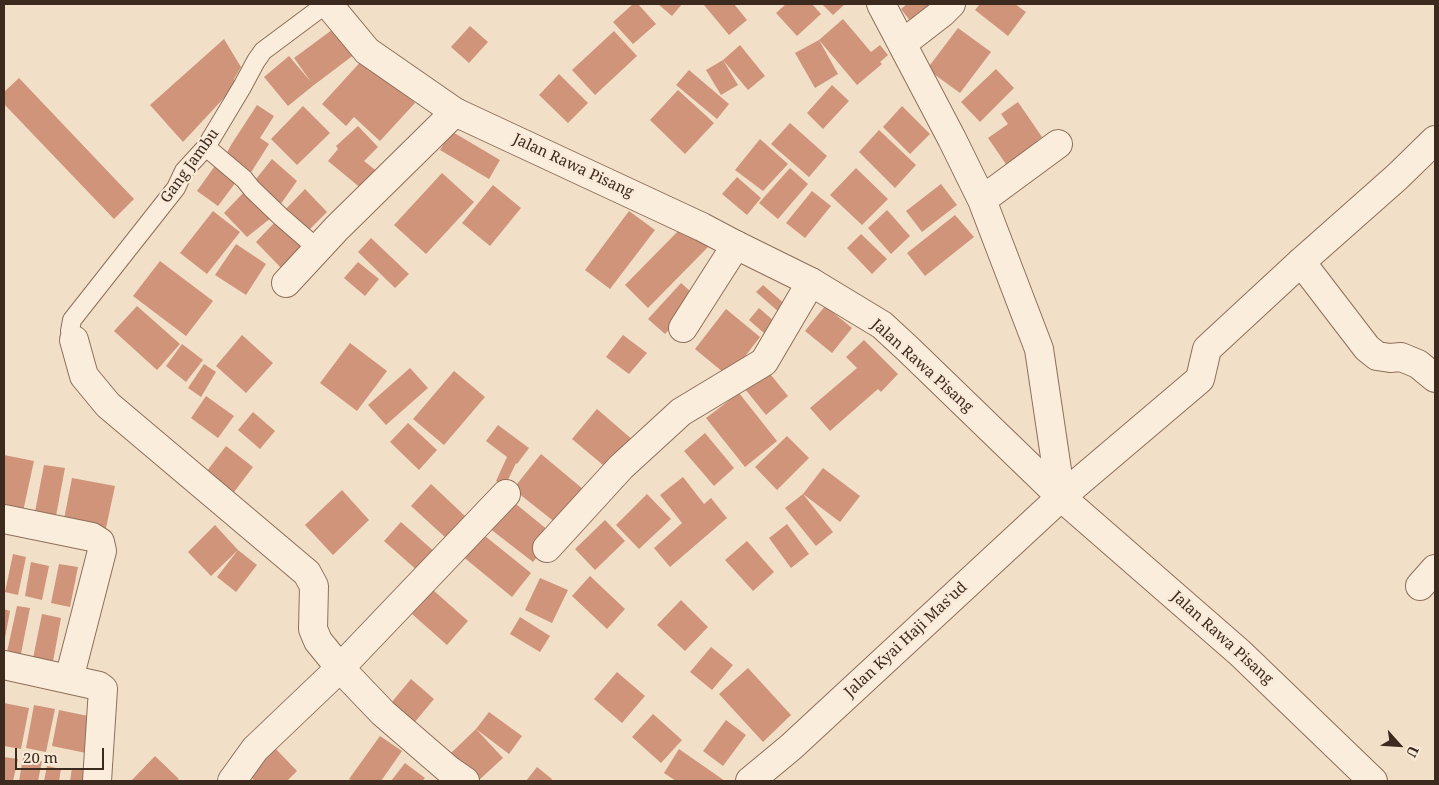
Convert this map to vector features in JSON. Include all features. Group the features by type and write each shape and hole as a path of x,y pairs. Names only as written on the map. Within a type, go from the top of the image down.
{"street":[{"name":"Jalan Rawa Pisang","path":"327,4 367,51 455,112 702,227 811,282 882,325 1061,497 1240,653 1366,779"},
{"path":"881,4 982,200 1039,348 1061,497"},
{"path":"902,44 942,13 950,4"},
{"path":"286,283 337,228 455,112"},
{"name":"Jalan Kyai Haji Mas'ud","path":"750,781 791,747 1061,497 1200,379 1207,350 1435,140"},
{"path":"982,200 1058,144"},
{"path":"683,328 736,245"},
{"path":"1301,262 1367,348 1377,356 1401,357 1418,364 1435,378"},
{"path":"547,548 622,467 681,412 764,362 811,282"},
{"path":"74,340 84,376 108,405 307,573 314,586 313,629 318,641 340,668 384,713 449,770 465,781"},
{"path":"232,781 255,749 340,668 506,494"},
{"path":"4,519 92,537 100,542 102,551 69,679"},
{"path":"4,665 99,686 103,689 97,781"}],"lane":[{"name":"Gang Jambu","path":"74,340 70,331 72,320 176,188 184,172 206,147 263,51 327,4"},
{"path":"206,147 244,179 280,216 318,249"}],"building":[{"path":"633,4 638,4 656,24 633,44 613,22"},
{"path":"658,4 682,4 672,16"},
{"path":"705,4 734,4 747,20 729,35"},
{"path":"786,4 812,4 821,14 797,36 776,13"},
{"path":"822,4 845,4 833,15"},
{"path":"907,4 943,4 914,26 901,9"},
{"path":"980,4 1015,4 1026,12 1008,36 975,10"},
{"path":"843,19 871,52 880,45 888,55 880,62 882,64 857,85 819,40"},
{"path":"340,24 359,51 288,106 264,77 289,56 311,82 294,58"},
{"path":"470,26 488,42 469,63 451,47"},
{"path":"958,28 991,52 960,93 927,69"},
{"path":"614,31 637,56 595,95 572,70"},
{"path":"224,39 241,67 234,79 236,85 183,142 150,105"},
{"path":"819,40 838,74 815,88 795,53"},
{"path":"740,45 765,76 748,90 723,60"},
{"path":"365,57 415,103 380,141 354,117 346,126 322,104"},
{"path":"723,60 738,85 721,95 706,70"},
{"path":"996,69 1014,88 980,122 961,102"},
{"path":"689,70 729,104 717,119 676,85"},
{"path":"559,74 588,103 568,123 539,95"},
{"path":"19,78 134,199 114,219 4,104 4,92"},
{"path":"832,85 849,101 823,129 807,113"},
{"path":"678,90 714,123 685,154 650,120"},
{"path":"1018,102 1042,137 1037,141 1040,145 1008,167 988,138 1008,124 1001,114"},
{"path":"257,105 274,116 260,138 269,144 250,174 224,158"},
{"path":"303,106 330,133 297,165 271,139"},
{"path":"902,106 930,134 910,154 883,127"},
{"path":"790,123 827,156 809,177 771,144"},
{"path":"358,126 378,147 364,161 383,176 368,194 328,161 338,149 336,146"},
{"path":"879,130 916,165 895,188 859,152"},
{"path":"451,131 500,160 489,179 440,150"},
{"path":"760,139 788,164 763,191 735,170"},
{"path":"272,159 297,181 280,205 252,184"},
{"path":"217,163 239,178 218,206 197,191"},
{"path":"790,168 808,184 778,219 759,203"},
{"path":"856,168 888,199 862,225 830,195"},
{"path":"442,173 474,202 426,254 394,225"},
{"path":"737,177 761,198 747,215 722,194"},
{"path":"941,184 957,205 922,232 906,211"},
{"path":"493,185 521,208 490,246 462,223"},
{"path":"305,189 327,212 304,235 282,213"},
{"path":"246,190 276,214 247,237 224,213"},
{"path":"812,191 831,206 805,238 786,223"},
{"path":"887,210 910,236 891,254 868,228"},
{"path":"213,211 240,232 207,274 180,253"},
{"path":"629,211 655,230 610,289 585,270"},
{"path":"955,215 974,237 925,276 907,253"},
{"path":"277,220 306,250 284,271 256,242"},
{"path":"686,223 709,246 648,308 625,285"},
{"path":"861,234 887,259 872,274 847,248"},
{"path":"371,238 409,274 395,288 358,252"},
{"path":"236,244 266,264 246,295 215,275"},
{"path":"160,261 213,301 186,336 133,296"},
{"path":"358,262 379,279 365,296 344,278"},
{"path":"681,283 698,298 665,334 648,319"},
{"path":"763,285 786,305 780,313 756,292"},
{"path":"137,306 180,344 157,370 114,331"},
{"path":"825,306 852,328 832,353 805,331"},
{"path":"759,308 783,329 773,341 749,320"},
{"path":"726,309 760,337 729,377 695,349"},
{"path":"242,335 273,363 246,393 216,366"},
{"path":"623,335 647,353 629,374 606,357"},
{"path":"864,340 898,374 881,392 878,389 830,431 810,408 857,368 846,357"},
{"path":"350,343 387,371 357,411 320,383"},
{"path":"182,344 203,360 186,382 166,366"},
{"path":"204,364 216,372 201,397 188,388"},
{"path":"410,368 428,388 386,425 368,405"},
{"path":"767,370 788,396 766,415 745,389"},
{"path":"454,371 485,397 444,445 413,419"},
{"path":"739,393 777,441 745,467 706,418"},
{"path":"206,396 234,416 218,438 191,418"},
{"path":"597,409 634,441 609,470 572,439"},
{"path":"253,412 275,431 260,449 238,430"},
{"path":"408,423 437,450 419,470 390,442"},
{"path":"498,425 529,448 516,463 505,486 496,481 507,457 486,441"},
{"path":"705,433 734,468 714,486 684,451"},
{"path":"787,436 809,458 777,490 755,467"},
{"path":"226,446 253,467 234,492 207,471"},
{"path":"541,454 583,489 556,523 513,489"},
{"path":"4,455 34,461 22,516 4,513"},
{"path":"44,465 65,468 56,516 35,512"},
{"path":"823,468 860,496 840,522 803,494"},
{"path":"683,477 704,504 711,498 727,518 670,567 654,548 682,523 660,495"},
{"path":"72,478 115,486 106,528 64,519"},
{"path":"431,484 465,516 446,538 411,506"},
{"path":"342,490 369,520 333,555 305,525"},
{"path":"647,494 671,519 639,549 616,525"},
{"path":"803,494 833,532 816,546 785,508"},
{"path":"511,500 554,535 533,562 489,528"},
{"path":"605,520 625,541 595,570 575,549"},
{"path":"401,522 436,553 419,572 384,541"},
{"path":"787,524 809,554 791,568 769,538"},
{"path":"215,525 238,550 211,576 188,552"},
{"path":"480,532 531,573 512,597 461,555"},
{"path":"747,541 774,572 753,591 725,560"},
{"path":"238,550 257,565 236,592 217,577"},
{"path":"13,554 26,557 18,595 5,592"},
{"path":"31,562 49,566 42,600 25,596"},
{"path":"59,564 78,567 70,607 51,603"},
{"path":"590,576 625,609 607,629 572,596"},
{"path":"540,578 568,590 552,623 525,610"},
{"path":"433,590 468,621 447,645 412,614"},
{"path":"681,600 708,627 685,651 657,625"},
{"path":"17,606 30,608 19,664 5,661"},
{"path":"4,609 10,611 5,638 4,638"},
{"path":"42,614 61,618 52,667 32,663"},
{"path":"520,617 550,636 540,652 510,634"},
{"path":"711,647 733,665 712,690 690,672"},
{"path":"748,668 791,715 763,742 719,694"},
{"path":"617,672 645,696 622,723 594,699"},
{"path":"411,679 434,699 414,723 391,703"},
{"path":"4,703 29,708 21,749 4,746"},
{"path":"34,705 55,709 46,752 26,748"},
{"path":"59,710 93,717 86,753 52,746"},
{"path":"489,712 522,736 509,754 476,729"},
{"path":"653,714 682,740 661,763 632,737"},
{"path":"726,720 746,735 723,766 703,751"},
{"path":"476,729 503,758 478,781 451,753"},
{"path":"380,736 402,751 381,781 353,781 349,779"},
{"path":"272,745 297,771 287,781 255,781 245,772"},
{"path":"679,749 725,781 676,781 664,773"},
{"path":"155,756 179,779 176,781 131,781"},
{"path":"4,757 18,759 13,781 4,781"},
{"path":"23,758 42,761 38,781 19,781"},
{"path":"405,763 425,778 422,781 391,781"},
{"path":"47,766 61,769 59,781 44,781"},
{"path":"537,767 552,779 551,781 526,781"},
{"path":"72,768 91,772 89,781 70,781"}]}
